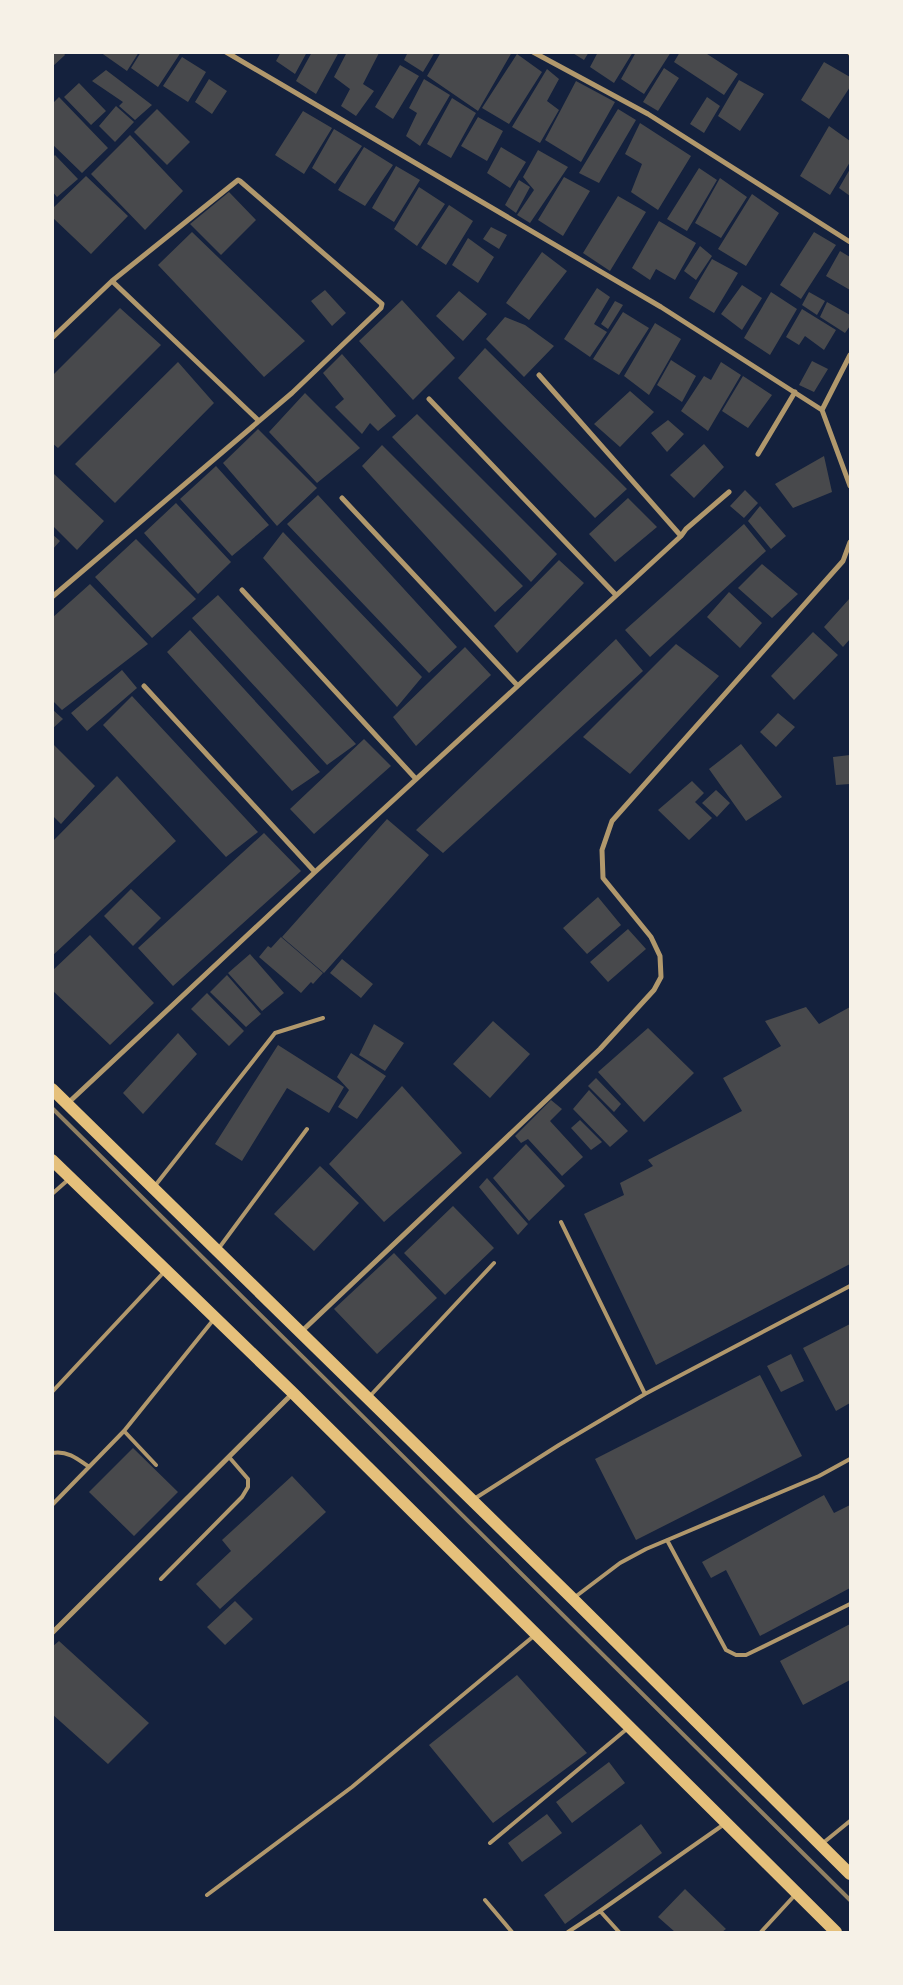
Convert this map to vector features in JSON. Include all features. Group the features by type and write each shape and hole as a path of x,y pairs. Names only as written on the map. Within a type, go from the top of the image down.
{"main road":[{"path":"52,1089 573,1599 850,1874"},
{"path":"52,1160 293,1393 628,1728 836,1932"}],"street":[{"path":"226,52 661,307 822,410 850,486"},
{"path":"534,52 648,114 850,242"},
{"path":"52,338 112,281 238,180 382,304 382,308 292,393 52,597"},
{"path":"112,281 259,422"},
{"path":"822,410 850,355"},
{"path":"539,375 681,536"},
{"path":"758,454 795,392"},
{"path":"430,399 615,594"},
{"path":"67,1104 615,594 729,492"},
{"path":"342,498 517,685"},
{"path":"301,1332 600,1049 654,990 661,977 660,956 652,937 603,878 602,850 612,821 842,561 850,542"},
{"path":"242,590 416,779"},
{"path":"144,686 315,872"},
{"path":"52,1633 293,1393"}],"lane":[{"path":"153,1189 275,1033 323,1018"},
{"path":"218,1250 307,1129"},
{"path":"52,1194 71,1177"},
{"path":"561,1222 645,1394"},
{"path":"368,1398 494,1263"},
{"path":"52,1392 166,1270"},
{"path":"472,1500 645,1394 850,1286"},
{"path":"52,1505 124,1431 215,1317"},
{"path":"124,1431 156,1466"},
{"path":"52,1453 63,1452 72,1455 89,1467"},
{"path":"161,1579 242,1497 248,1487 248,1479 229,1457"},
{"path":"573,1599 620,1564 667,1540 819,1476 850,1459"},
{"path":"667,1540 726,1650 736,1655 746,1655 850,1604"},
{"path":"207,1895 352,1787 535,1635"},
{"path":"490,1843 628,1728"},
{"path":"821,1844 850,1821"},
{"path":"568,1932 725,1823"},
{"path":"761,1932 797,1894"},
{"path":"485,1900 512,1932"},
{"path":"600,1911 619,1932"}],"building":[{"path":"52,52 63,52 65,55 52,67"},
{"path":"100,52 139,52 127,71"},
{"path":"141,52 181,52 158,87 131,68"},
{"path":"281,52 307,52 295,74 276,61"},
{"path":"312,52 339,52 316,94 296,81"},
{"path":"347,52 379,53 363,84 374,91 356,116 341,106 350,89 334,77"},
{"path":"408,52 435,52 423,72 404,60"},
{"path":"441,52 512,52 478,111 427,76"},
{"path":"571,52 589,52 584,60"},
{"path":"598,52 633,52 614,83 590,67"},
{"path":"636,52 671,52 644,94 621,79"},
{"path":"680,52 704,52 738,74 724,95 674,62"},
{"path":"517,54 542,72 509,124 482,108"},
{"path":"182,57 206,72 188,102 163,86"},
{"path":"824,62 850,77 850,87 829,119 801,100"},
{"path":"400,65 419,76 393,119 375,107"},
{"path":"664,68 679,78 658,111 643,102"},
{"path":"547,69 559,79 547,101 559,110 540,143 512,127"},
{"path":"106,70 152,105 135,120 119,106 123,102 92,81"},
{"path":"209,79 227,91 212,114 195,102"},
{"path":"424,79 450,95 420,146 406,136 417,113 409,108"},
{"path":"739,80 764,94 740,131 718,116"},
{"path":"576,81 615,102 581,162 545,140"},
{"path":"79,83 106,111 91,125 64,97"},
{"path":"59,97 108,148 82,173 52,144 52,104"},
{"path":"707,97 720,106 704,133 690,124"},
{"path":"452,98 476,113 451,158 427,144"},
{"path":"116,106 134,122 115,142 99,126"},
{"path":"157,109 190,142 167,165 134,132"},
{"path":"618,109 636,120 599,183 579,173"},
{"path":"303,111 332,128 304,174 275,155"},
{"path":"478,117 503,131 487,161 461,146"},
{"path":"640,123 691,156 658,210 631,192 642,164 625,154"},
{"path":"829,126 850,141 850,162 830,195 800,176"},
{"path":"334,129 362,146 335,184 312,168"},
{"path":"130,135 183,191 145,230 91,174"},
{"path":"364,147 393,165 365,206 338,190"},
{"path":"501,147 526,162 510,188 487,173"},
{"path":"538,150 568,167 530,223 517,215 534,190 523,177"},
{"path":"55,155 78,179 57,197 52,191 52,158"},
{"path":"396,166 420,180 394,222 372,208"},
{"path":"699,168 717,180 687,231 667,219"},
{"path":"850,169 850,196 839,188"},
{"path":"86,176 128,216 91,254 52,217 52,209"},
{"path":"564,177 590,191 563,236 538,220"},
{"path":"720,178 747,197 721,238 695,223"},
{"path":"519,180 530,187 516,213 505,205"},
{"path":"419,187 445,204 417,246 394,229"},
{"path":"229,192 256,220 221,255 190,224"},
{"path":"752,194 779,213 746,266 718,249"},
{"path":"618,196 646,212 610,271 583,253"},
{"path":"449,205 473,221 446,265 421,248"},
{"path":"659,221 696,243 675,280 656,269 650,280 632,268"},
{"path":"491,227 507,235 499,249 483,239"},
{"path":"192,232 305,341 264,377 158,265"},
{"path":"814,232 836,245 801,299 780,285"},
{"path":"468,238 494,257 478,283 452,265"},
{"path":"700,246 712,256 696,280 684,271"},
{"path":"840,251 850,257 850,290 826,276"},
{"path":"542,252 567,271 529,320 506,303"},
{"path":"712,259 738,273 714,313 689,298"},
{"path":"742,285 762,298 742,330 721,314"},
{"path":"597,288 610,297 594,324 607,332 590,357 564,339"},
{"path":"325,290 346,313 332,326 311,301"},
{"path":"459,291 487,314 463,341 436,316"},
{"path":"771,292 797,309 770,355 744,338"},
{"path":"809,292 825,301 817,315 802,305"},
{"path":"402,300 455,358 413,400 359,341"},
{"path":"615,301 623,305 608,329 601,324"},
{"path":"827,302 850,315 850,326 845,333 820,317"},
{"path":"120,308 161,345 58,448 52,443 52,376"},
{"path":"802,309 836,330 824,350 805,336 799,345 786,337"},
{"path":"623,312 649,328 619,375 593,359"},
{"path":"505,317 525,325 554,346 524,377 486,339"},
{"path":"655,323 681,339 649,395 624,376"},
{"path":"485,348 627,489 595,518 458,378"},
{"path":"342,354 396,416 378,431 370,423 362,434 335,407 344,399 323,373"},
{"path":"671,360 696,376 682,402 657,385"},
{"path":"812,361 828,369 814,392 799,385"},
{"path":"178,362 214,403 115,503 75,464"},
{"path":"721,362 741,375 708,431 681,411 704,376 711,380"},
{"path":"743,376 772,395 748,428 722,411"},
{"path":"630,391 654,412 620,447 594,424"},
{"path":"305,393 360,448 317,483 269,432"},
{"path":"417,414 557,554 531,582 392,437"},
{"path":"668,420 684,434 667,452 651,433"},
{"path":"258,429 317,488 277,526 223,463"},
{"path":"704,444 724,467 694,498 670,475"},
{"path":"382,445 523,586 495,612 362,466"},
{"path":"824,456 832,492 793,508 775,484"},
{"path":"216,466 269,525 232,556 180,499"},
{"path":"54,474 104,521 77,550 52,525 52,476"},
{"path":"745,490 758,503 744,518 730,506"},
{"path":"318,495 457,647 429,673 287,524"},
{"path":"628,498 657,527 615,562 589,534"},
{"path":"176,503 231,562 198,594 144,533"},
{"path":"760,506 786,536 771,549 748,521"},
{"path":"744,524 766,551 650,657 625,630"},
{"path":"283,532 422,677 397,707 263,558"},
{"path":"52,534 60,541 52,550"},
{"path":"136,539 196,599 152,638 95,577"},
{"path":"559,560 584,583 517,653 494,626"},
{"path":"762,564 798,594 772,618 738,588"},
{"path":"90,584 148,644 62,710 52,700 52,618"},
{"path":"729,592 762,623 740,648 707,617"},
{"path":"218,595 356,744 327,765 192,618"},
{"path":"850,598 850,639 843,647 824,627"},
{"path":"190,630 320,772 292,791 167,652"},
{"path":"813,632 838,655 794,700 771,676"},
{"path":"616,639 643,671 443,853 416,830"},
{"path":"676,644 719,676 630,774 583,737"},
{"path":"465,647 491,675 416,746 393,717"},
{"path":"122,670 137,688 87,731 71,713"},
{"path":"132,696 258,832 226,857 103,725"},
{"path":"52,709 63,719 52,729"},
{"path":"778,713 795,727 776,747 760,732"},
{"path":"364,739 391,766 314,834 290,809"},
{"path":"52,743 95,786 61,824 52,815"},
{"path":"741,744 782,797 746,821 709,769"},
{"path":"850,755 850,784 836,785 833,757"},
{"path":"117,776 176,841 52,956 52,842"},
{"path":"692,781 704,793 695,802 712,818 689,840 658,810"},
{"path":"716,790 730,803 717,817 702,803"},
{"path":"387,819 429,855 324,973 282,937"},
{"path":"264,833 301,871 173,986 138,948"},
{"path":"131,889 161,918 133,946 104,916"},
{"path":"598,897 621,925 587,954 563,928"},
{"path":"628,929 646,949 608,982 590,962"},
{"path":"90,935 154,1003 110,1045 52,990 52,971"},
{"path":"281,937 323,973 301,993 259,957 268,946 271,948"},
{"path":"250,954 284,993 262,1011 228,973"},
{"path":"342,959 373,984 361,998 330,973"},
{"path":"227,975 261,1014 246,1027 210,992"},
{"path":"207,993 244,1031 229,1046 191,1009"},
{"path":"806,1007 819,1024 850,1007 850,1264 656,1365 584,1214 624,1195 620,1183 653,1166 648,1160 742,1111 723,1078 781,1046 765,1021"},
{"path":"493,1021 530,1054 490,1098 453,1064"},
{"path":"374,1024 404,1043 385,1071 359,1055"},
{"path":"648,1028 694,1073 644,1122 598,1072"},
{"path":"178,1033 197,1054 143,1114 123,1093"},
{"path":"278,1045 344,1087 329,1113 287,1088 242,1161 215,1144"},
{"path":"351,1053 386,1076 357,1119 338,1107 349,1090 337,1077"},
{"path":"596,1078 621,1104 614,1112 588,1086"},
{"path":"402,1086 462,1153 384,1222 329,1164"},
{"path":"589,1090 628,1131 610,1147 573,1109"},
{"path":"551,1100 562,1109 550,1121 583,1157 562,1176 528,1139 521,1143 515,1136"},
{"path":"580,1120 602,1142 591,1150 571,1128"},
{"path":"526,1144 565,1186 529,1221 493,1178"},
{"path":"320,1166 359,1203 314,1251 274,1214"},
{"path":"487,1178 528,1224 518,1235 479,1187"},
{"path":"453,1206 494,1248 445,1295 404,1253"},
{"path":"394,1253 437,1298 377,1354 334,1309"},
{"path":"850,1324 850,1403 836,1411 803,1348"},
{"path":"791,1354 804,1381 781,1392 767,1366"},
{"path":"760,1375 802,1456 636,1540 595,1459"},
{"path":"133,1448 178,1492 134,1536 89,1492"},
{"path":"292,1476 326,1512 220,1609 196,1584 231,1551 222,1540"},
{"path":"824,1495 834,1513 850,1505 850,1588 760,1636 726,1570 711,1578 702,1562"},
{"path":"235,1601 253,1619 225,1645 207,1627"},
{"path":"850,1624 850,1680 803,1705 780,1661"},
{"path":"59,1641 149,1723 108,1764 52,1714 52,1647"},
{"path":"517,1675 587,1753 493,1823 429,1745"},
{"path":"609,1762 625,1783 572,1823 556,1802"},
{"path":"547,1814 562,1833 522,1862 508,1843"},
{"path":"641,1824 662,1853 565,1924 544,1895"},
{"path":"685,1889 726,1929 722,1932 675,1932 658,1917"}],"railway":[{"path":"52,1108 850,1900"}]}
